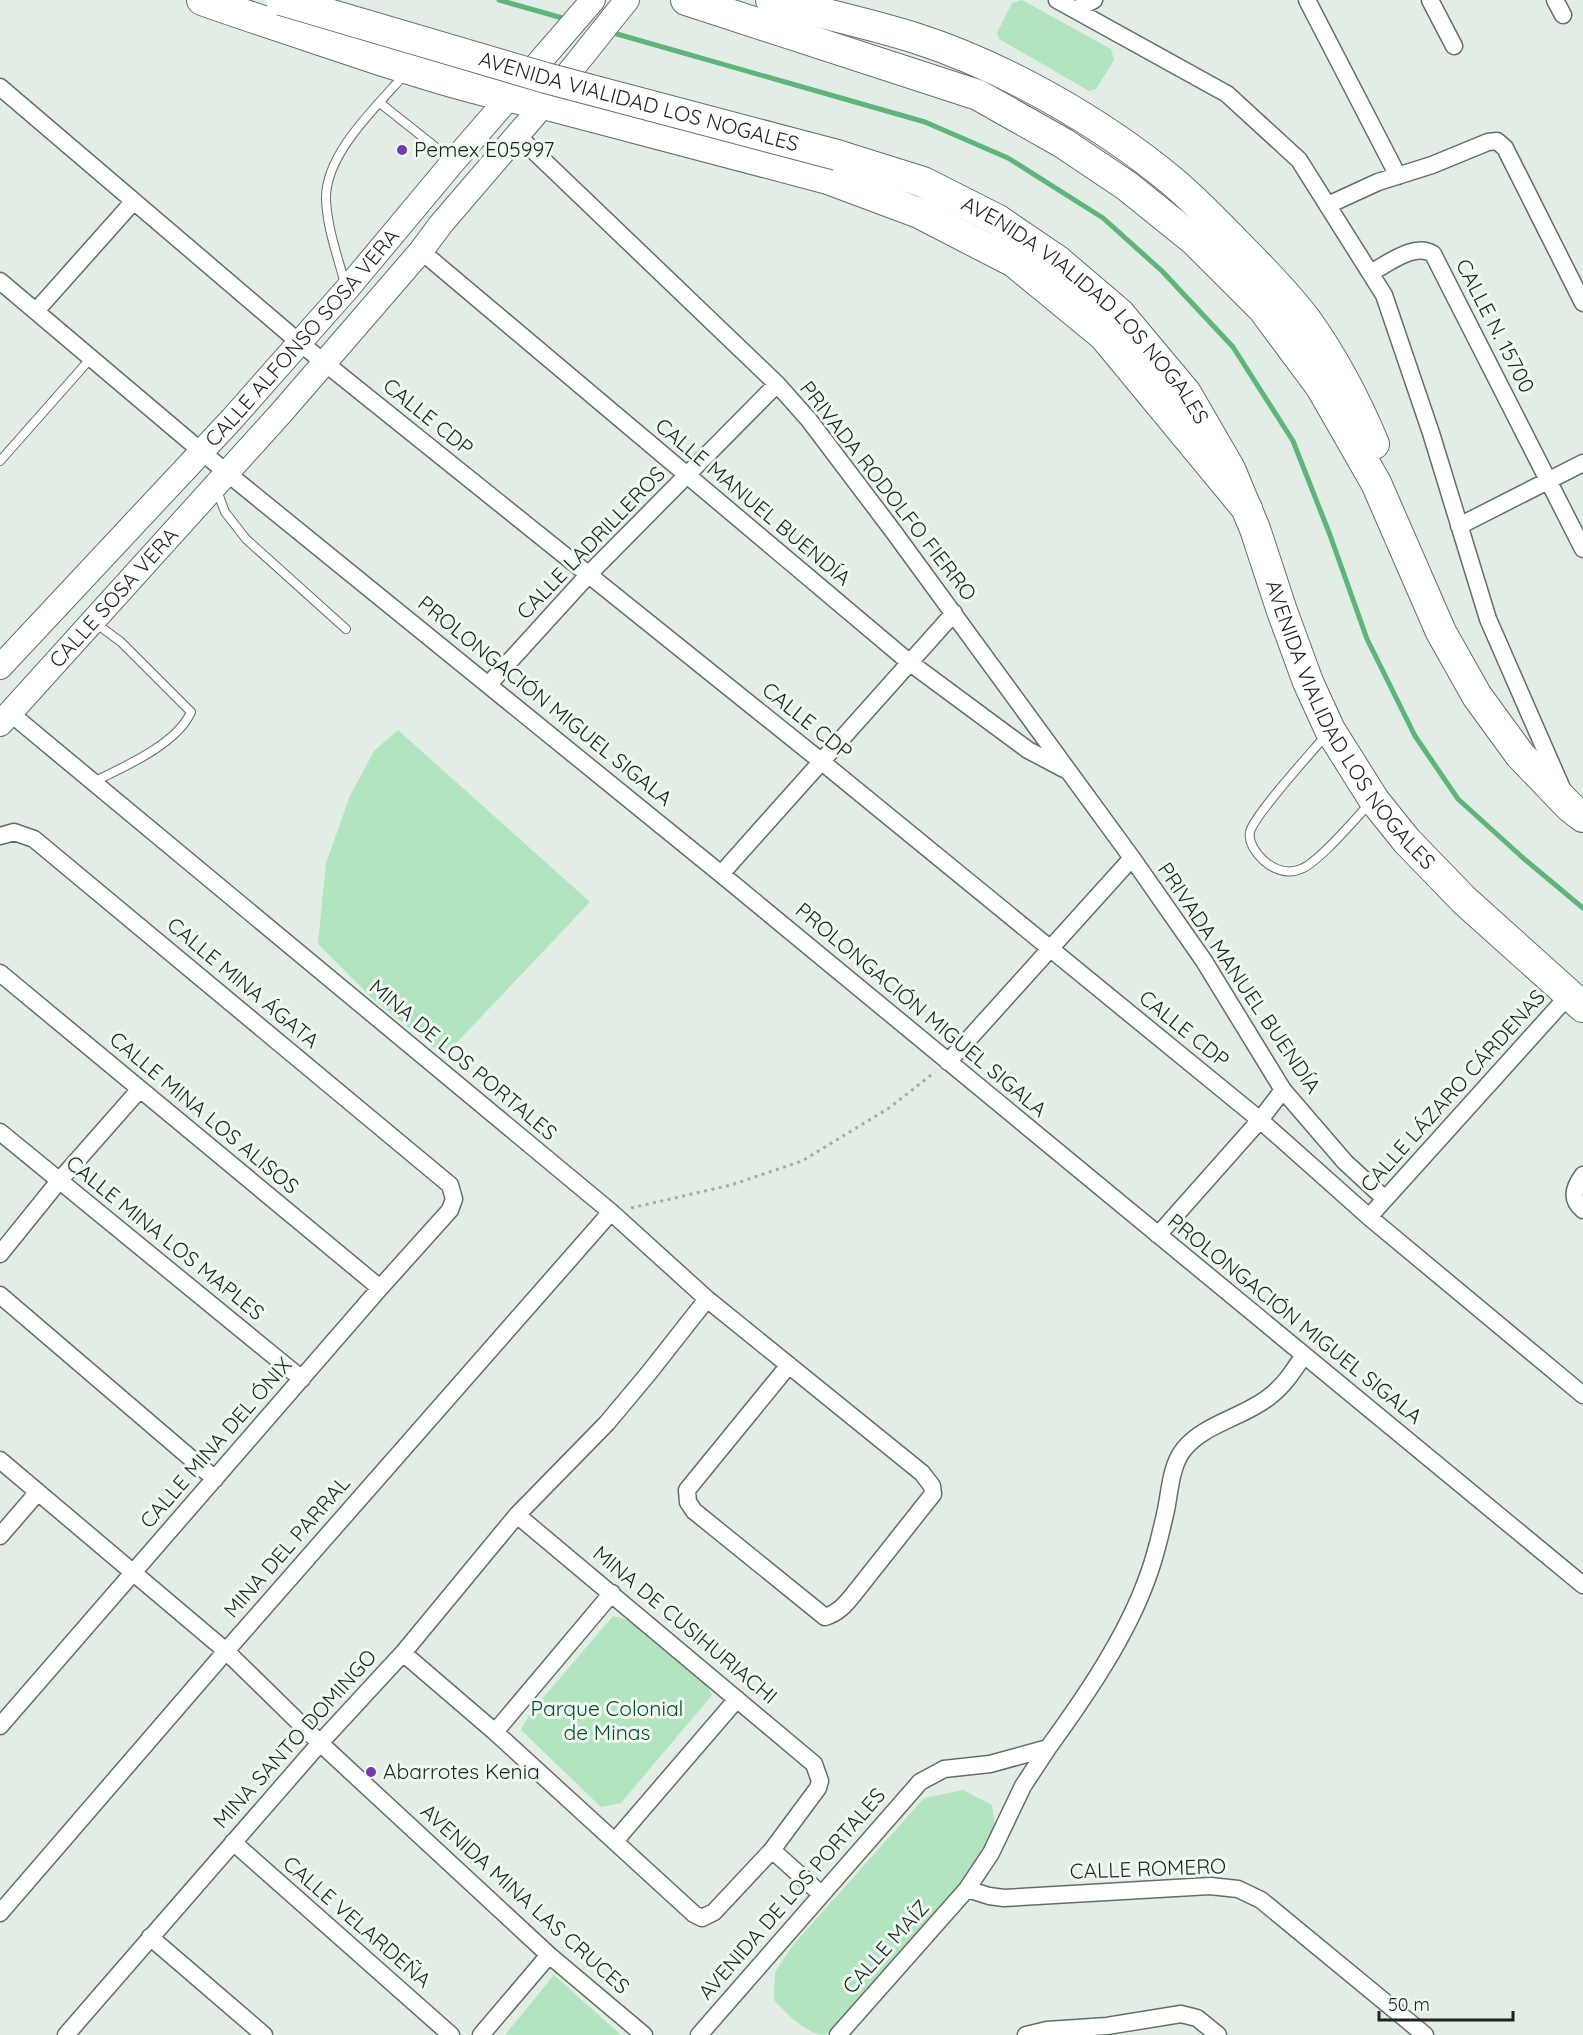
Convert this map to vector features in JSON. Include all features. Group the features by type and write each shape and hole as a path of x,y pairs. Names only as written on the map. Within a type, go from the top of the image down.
{"highway":[{"path":"202,0 265,23 409,69 509,98 544,104 828,179 919,213 1014,262 1104,336 1246,509"},
{"name":"AVENIDA VIALIDAD LOS NOGALES","path":"281,0 546,78 837,154 923,182 998,220 1058,261 1119,314 1186,393 1230,469 1304,672 1330,730 1374,800 1406,840 1464,900 1576,1001"},
{"path":"686,0 978,95 1063,143 1127,186 1194,240 1270,318 1322,387 1376,483 1441,632 1477,696 1520,755 1576,812"},
{"path":"771,0 916,38 989,67 1110,134 1172,181 1261,268 1306,320 1336,367 1375,447 1376,483"}],"main road":[{"name":"CALLE ALFONSO SOSA VERA","path":"0,667 300,343 593,0"},
{"name":"CALLE ALFONSO SOSA VERA","path":"221,479 421,251 441,224 544,104 627,0"},
{"path":"418,205 441,224"},
{"name":"CALLE SOSA VERA","path":"3,714 93,621 221,479"}],"street":[{"path":"1058,0 1227,94 1299,160 1328,205 1384,295 1431,433 1488,619 1576,812"},
{"path":"1075,10 1094,0"},
{"path":"1307,0 1398,176"},
{"path":"1430,0 1454,46"},
{"name":"CALLE CDP","path":"0,87 300,343 822,762 1260,1120 1369,1216 1583,1395"},
{"name":"PRIVADA RODOLFO FIERRO","path":"517,135 777,384 809,420 954,613 1068,771"},
{"path":"1328,205 1377,183 1432,165 1492,141 1502,143 1583,303"},
{"path":"36,311 133,202"},
{"name":"CALLE N. 15700","path":"1370,273 1415,250 1425,249 1433,254 1548,480"},
{"name":"CALLE MANUEL BUENDÍA","path":"421,251 909,662 1028,750 1068,771"},
{"name":"PROLONGACIÓN MIGUEL SIGALA","path":"0,281 202,450 221,479 489,684 1583,1585"},
{"name":"CALLE LADRILLEROS","path":"489,684 589,574 777,384"},
{"path":"1459,526 1583,463"},
{"path":"1548,480 1583,549"},
{"path":"721,874 954,613"},
{"name":"MINA DE LOS PORTALES","path":"3,714 93,782 611,1212 707,1299 789,1365 922,1473 932,1486 933,1494 843,1607 825,1617 694,1511 687,1497 687,1490 789,1365"},
{"name":"PRIVADA MANUEL BUENDÍA","path":"1068,771 1204,961 1283,1090 1345,1162 1385,1199"},
{"name":"CALLE MINA ÁGATA","path":"0,836 14,832 34,839 450,1185"},
{"path":"948,1062 1132,858"},
{"name":"CALLE MINA LOS ALISOS","path":"0,973 380,1288"},
{"name":"CALLE LÁZARO CÁRDENAS","path":"1369,1216 1576,1001"},
{"path":"0,1254 59,1181 140,1089"},
{"path":"1158,1235 1260,1120 1283,1090"},
{"name":"CALLE MINA LOS MAPLES","path":"0,1132 302,1378"},
{"path":"1583,1175 1574,1191 1576,1204 1583,1210"},
{"name":"CALLE MINA DEL ÓNIX","path":"0,1726 450,1210 454,1199 450,1185"},
{"name":"MINA DEL PARRAL","path":"0,1913 611,1212"},
{"path":"0,1295 215,1479"},
{"name":"MINA SANTO DOMINGO","path":"73,2033 150,1937 320,1743 403,1653 518,1515 607,1423 707,1299"},
{"name":"CALLE MAÍZ","path":"838,2035 967,1889 991,1853 1023,1786 1117,1643 1135,1611 1149,1573 1175,1466 1183,1450 1219,1424 1269,1398 1290,1376 1304,1356"},
{"name":"AVENIDA MINA LAS CRUCES","path":"0,1460 226,1652 320,1743 549,1955 644,2035"},
{"path":"0,1536 38,1492"},
{"name":"MINA DE CUSIHURIACHI","path":"518,1515 814,1764 819,1774 818,1788 772,1850"},
{"path":"495,1732 612,1593"},
{"path":"403,1653 495,1732 694,1914 702,1917 714,1912 772,1850 821,1894"},
{"path":"615,1841 738,1699"},
{"name":"AVENIDA DE LOS PORTALES","path":"699,2035 920,1782 944,1769 990,1764 1048,1748"},
{"name":"CALLE VELARDEÑA","path":"233,1842 452,2035"},
{"name":"CALLE ROMERO","path":"967,1889 1004,1898 1210,1886 1238,1889 1261,1900 1425,2035"},
{"path":"150,1937 264,2035"},
{"path":"481,2035 549,1955"},
{"path":"1026,2035 1047,2030 1107,2026 1181,2014 1197,2018 1218,2035"}],"lane":[{"path":"347,289 329,222 326,198 330,173 342,148 409,69"},
{"path":"380,103 453,162"},
{"path":"0,461 91,358"},
{"path":"221,479 225,512 246,539 346,629"},
{"path":"93,621 121,642 191,712 161,745 93,782"},
{"path":"1330,730 1263,811 1250,831 1254,849 1274,869 1286,872 1302,869 1374,800"}],"path":[{"path":"611,1212 731,1185 802,1161 890,1108 948,1062"}],"green space":[{"path":"1022,0 1111,49 1114,60 1096,89 1089,91 999,39 997,33 1012,3"},
{"path":"398,730 590,902 444,1056 372,998 318,944 326,863 350,796 374,751"},
{"name":"Parque Colonial de Minas","path":"613,1616 629,1620 707,1685 712,1695 621,1803 601,1807 521,1730 530,1713"},
{"path":"963,1790 992,1805 996,1831 979,1868 844,2020 824,2035 803,2027 774,2000 775,1972 793,1945 924,1798"},
{"path":"554,1975 621,2035 505,2035"}],"waterway":[{"path":"499,0 566,19"},
{"path":"610,32 925,122 1008,158 1103,218 1162,271 1233,347 1293,441 1367,639 1415,736 1458,799 1583,908"}],"place":[{"name":"Pemex E05997","path":"402,150"},
{"name":"Abarrotes Kenia","path":"371,1772"}]}
